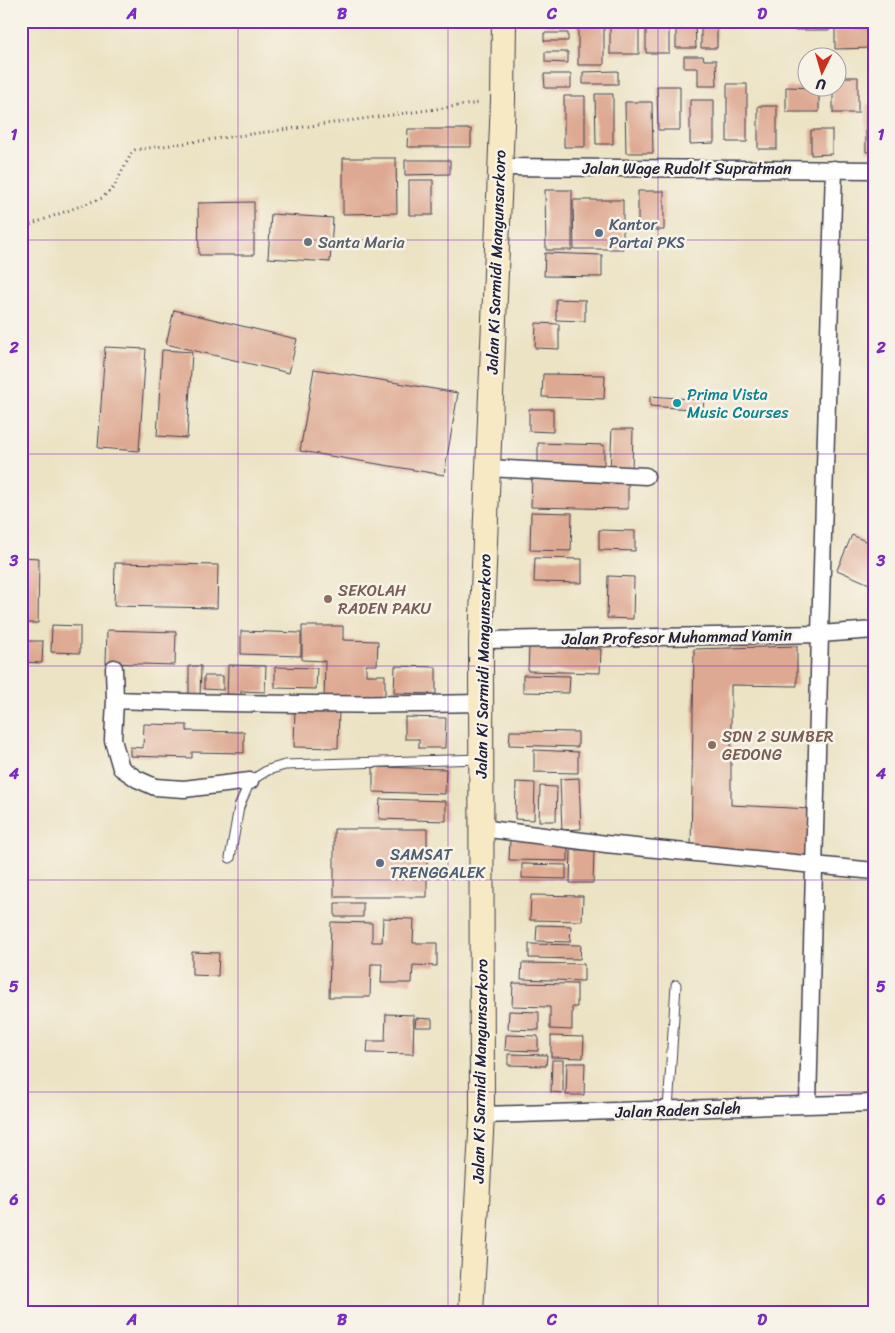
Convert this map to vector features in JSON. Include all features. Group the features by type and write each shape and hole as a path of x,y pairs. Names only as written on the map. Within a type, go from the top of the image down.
{"main road":[{"name":"Jalan Ki Sarmidi Mangunsarkoro","path":"471,1312 482,1116 481,640 503,100 504,21"}],"street":[{"name":"Jalan Wage Rudolf Supratman","path":"500,167 874,170"},
{"path":"808,1105 834,170"},
{"path":"488,468 646,476"},
{"name":"Jalan Profesor Muhammad Yamin","path":"481,640 820,634 874,630"},
{"path":"114,668 115,700 112,740 121,768 155,787 184,789 250,781"},
{"path":"115,700 247,704 404,705 481,703"},
{"path":"481,828 606,844 874,871"},
{"name":"Jalan Raden Saleh","path":"482,1116 874,1103"}],"lane":[{"path":"230,858 239,807 250,781 268,770 285,765 481,759"},
{"path":"668,1110 676,986"}],"path":[{"path":"21,228 102,198 114,187 131,154 141,148 503,100"}],"building":[{"path":"545,21 568,21 568,26 545,26"},
{"path":"646,21 669,21 669,53 646,53"},
{"path":"676,21 695,21 696,48 676,48"},
{"path":"701,21 717,21 717,48 701,48"},
{"path":"751,21 786,21 786,27 751,27"},
{"path":"793,21 830,21 830,30 793,30"},
{"path":"610,25 639,25 639,54 610,54"},
{"path":"578,26 604,26 604,65 578,65"},
{"path":"835,29 874,29 874,48 835,48"},
{"path":"544,33 568,33 568,41 544,41"},
{"path":"545,52 568,52 568,63 545,62"},
{"path":"684,56 703,56 704,60 716,60 717,86 698,86 698,68 684,68"},
{"path":"618,71 618,84 583,84 583,72"},
{"path":"544,74 571,74 571,88 545,88"},
{"path":"848,77 858,77 858,113 833,113 833,98 848,98"},
{"path":"727,84 747,84 747,142 727,142"},
{"path":"657,86 680,86 680,130 658,130"},
{"path":"786,87 798,87 798,98 819,98 819,112 786,112"},
{"path":"595,94 613,94 613,144 596,144"},
{"path":"564,96 585,96 585,147 564,147"},
{"path":"690,100 714,100 714,143 690,144"},
{"path":"625,102 652,102 653,153 626,153"},
{"path":"866,104 874,104 874,152 866,152"},
{"path":"758,106 777,106 777,149 758,149"},
{"path":"408,129 471,129 471,147 407,147"},
{"path":"811,130 832,130 832,154 811,155"},
{"path":"343,158 396,158 397,213 343,214"},
{"path":"405,160 450,160 450,174 405,175"},
{"path":"409,180 433,180 433,215 409,215"},
{"path":"545,190 572,190 572,250 546,250"},
{"path":"638,191 664,191 664,230 638,230"},
{"path":"573,200 623,200 623,249 574,249"},
{"path":"254,202 254,255 199,255 198,203"},
{"path":"271,214 333,218 330,262 268,258"},
{"path":"545,253 602,255 602,277 544,276"},
{"path":"556,299 585,300 585,321 556,320"},
{"path":"174,310 297,339 289,373 166,344"},
{"path":"536,323 559,324 559,349 535,348"},
{"path":"105,347 146,349 139,451 98,448"},
{"path":"162,350 192,352 187,438 157,436"},
{"path":"314,369 458,393 444,475 300,451"},
{"path":"543,374 605,375 604,399 542,397"},
{"name":"Prima Vista Music Courses","path":"650,396 704,400 703,410 650,406"},
{"path":"529,409 553,409 553,432 529,431"},
{"path":"612,429 633,429 632,471 610,470"},
{"path":"538,443 604,445 604,469 538,467"},
{"path":"532,477 628,480 628,509 531,507"},
{"path":"531,512 572,513 571,551 530,550"},
{"path":"599,530 635,531 635,551 599,550"},
{"path":"852,535 874,545 874,586 837,570"},
{"path":"21,557 39,558 38,623 21,623"},
{"path":"535,558 582,559 582,583 534,582"},
{"path":"115,563 218,565 217,608 114,606"},
{"path":"608,576 634,577 633,619 607,618"},
{"path":"52,625 80,626 80,653 51,652"},
{"path":"302,626 343,626 343,640 378,641 377,665 366,665 366,675 385,675 385,702 324,701 325,661 302,660"},
{"path":"107,630 176,632 175,665 106,663"},
{"path":"241,631 301,633 301,656 241,654"},
{"path":"21,641 43,641 42,663 21,662"},
{"name":"SDN 2 SUMBER GEDONG","path":"797,646 797,686 731,685 731,805 810,809 806,863 691,851 694,649"},
{"path":"529,647 601,649 600,673 528,671"},
{"path":"228,665 266,666 265,692 241,691 241,700 227,700"},
{"path":"189,666 201,666 200,697 189,697"},
{"path":"395,666 436,667 436,694 394,693"},
{"path":"275,667 317,668 316,689 275,688"},
{"path":"523,675 570,676 569,693 523,692"},
{"path":"204,676 223,676 223,690 204,689"},
{"path":"295,707 339,708 338,748 294,747"},
{"path":"405,717 446,718 445,748 419,748 419,739 405,739"},
{"path":"144,724 187,725 187,731 244,732 244,753 192,752 192,758 130,756 130,747 143,748"},
{"path":"510,731 578,732 578,747 509,745"},
{"path":"534,750 578,752 578,773 534,772"},
{"path":"373,767 446,769 445,794 373,792"},
{"path":"579,778 581,829 562,830 560,779"},
{"path":"516,782 535,783 534,820 515,819"},
{"path":"540,786 557,787 556,821 539,821"},
{"path":"380,799 446,801 446,821 379,819"},
{"name":"SAMSAT TRENGGALEK","path":"334,829 427,829 427,897 334,897"},
{"path":"510,839 568,840 568,861 509,860"},
{"path":"571,850 594,850 593,883 570,883"},
{"path":"522,864 566,865 566,879 522,878"},
{"path":"531,895 583,896 582,921 530,920"},
{"path":"335,903 363,903 363,917 335,917"},
{"path":"383,918 414,919 413,943 437,943 437,966 413,965 412,983 381,983 382,964 371,964 370,997 329,997 331,922 372,923 372,942 382,942"},
{"path":"537,925 571,926 570,942 536,941"},
{"path":"529,944 581,945 580,959 529,958"},
{"path":"192,952 219,953 218,976 192,975"},
{"path":"522,963 584,964 584,981 521,979"},
{"path":"513,983 577,984 577,1007 572,1007 572,1030 550,1029 550,1007 512,1006"},
{"path":"509,1011 539,1012 539,1030 508,1029"},
{"path":"386,1014 414,1015 413,1054 367,1053 368,1041 385,1041"},
{"path":"416,1018 432,1019 432,1027 415,1027"},
{"path":"506,1035 538,1036 538,1051 505,1050"},
{"path":"551,1036 584,1037 583,1058 551,1057"},
{"path":"508,1054 547,1055 546,1066 508,1065"},
{"path":"552,1060 563,1060 563,1093 551,1092"},
{"path":"567,1063 585,1063 584,1095 566,1095"}],"place":[{"name":"Kantor Partai PKS","path":"599,233"},
{"name":"Santa Maria","path":"308,242"},
{"name":"Prima Vista Music Courses","path":"677,403"},
{"name":"SEKOLAH RADEN PAKU","path":"328,599"},
{"name":"SDN 2 SUMBER GEDONG","path":"712,745"},
{"name":"SAMSAT TRENGGALEK","path":"380,863"}]}
